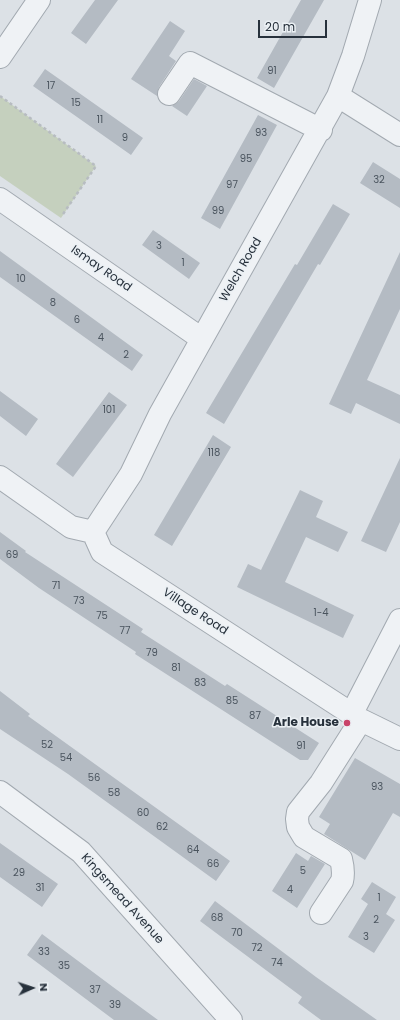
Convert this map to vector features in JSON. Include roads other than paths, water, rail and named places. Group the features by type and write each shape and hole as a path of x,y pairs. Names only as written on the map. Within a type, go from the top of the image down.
{"street":[{"path":"0,57 39,0"},
{"name":"Welch Road","path":"93,532 131,474 160,414 338,96 353,56 370,0"},
{"path":"169,94 190,63 320,130"},
{"path":"338,96 400,134"},
{"name":"Ismay Road","path":"0,199 202,339"},
{"path":"0,477 71,528 93,532"},
{"name":"Village Road","path":"93,532 102,552 357,716 400,738"},
{"path":"321,913 342,881 343,876 341,859 304,837 298,827 298,812 321,783 357,716 400,620"},
{"name":"Kingsmead Avenue","path":"0,792 81,852 232,1020"}],"place":[{"name":"Arle House","path":"347,723"}]}
